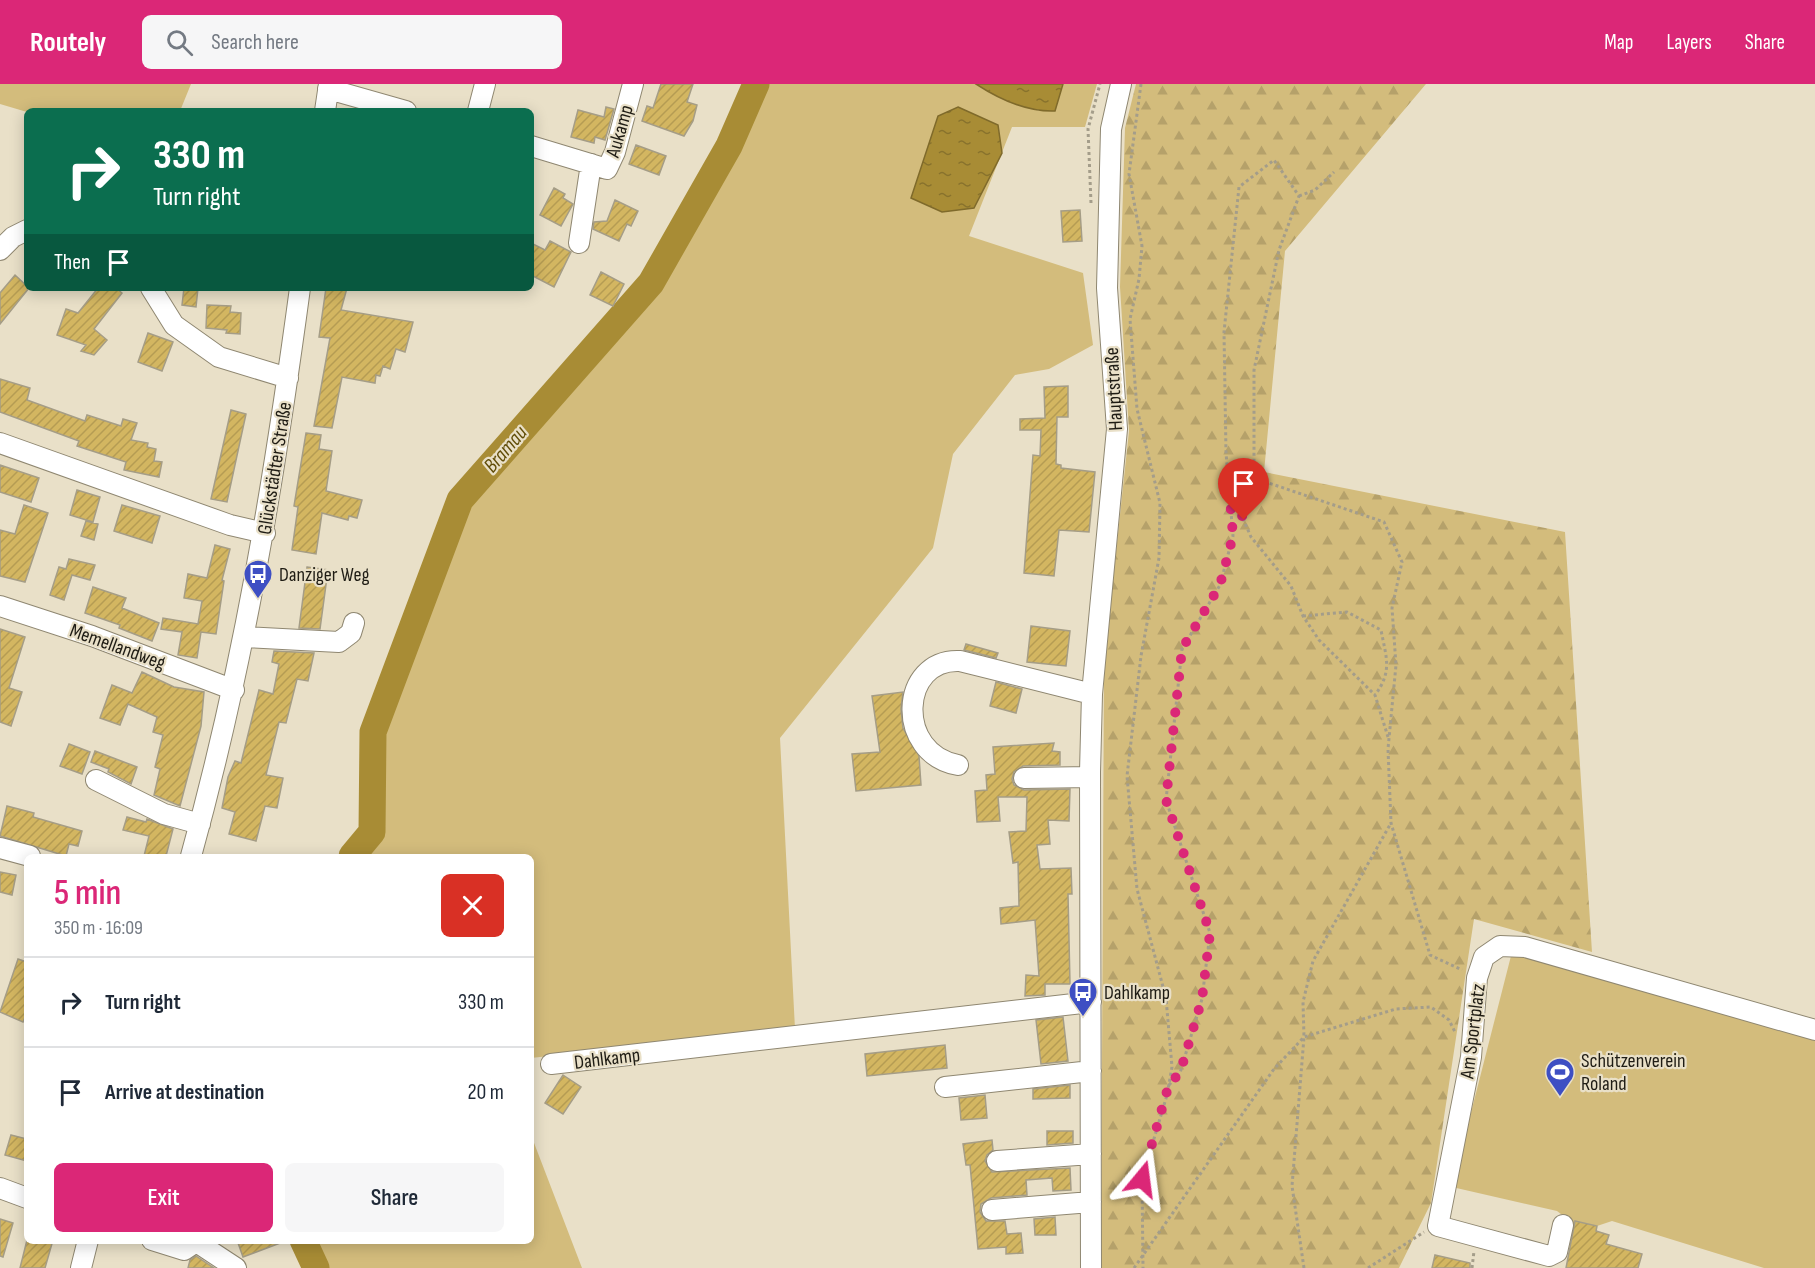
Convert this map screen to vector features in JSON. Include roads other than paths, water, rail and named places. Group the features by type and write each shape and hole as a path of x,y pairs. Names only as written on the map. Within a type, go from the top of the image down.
{"street":[{"path":"478,108 485,84"},
{"name":"Aukamp","path":"534,147 607,170 615,152 633,84"},
{"name":"Hauptstraße","path":"1092,694 1117,429 1107,288 1111,129 1121,84"},
{"path":"325,108 329,86 395,108"},
{"path":"579,243 591,164"},
{"path":"0,250 13,237 24,232"},
{"path":"153,291 174,325 219,357 288,378"},
{"name":"Glückstädter Straße","path":"192,854 234,690 265,533 300,291"},
{"path":"0,443 230,525 265,533"},
{"name":"Memellandweg","path":"0,606 92,636 234,690"},
{"path":"245,637 339,642 351,633 354,622"},
{"path":"958,765 944,762 925,749 915,723 914,694 921,679 937,665 948,661 960,661 1092,694 1090,777 1091,1268"},
{"path":"1024,778 1090,777"},
{"path":"96,780 164,814 200,824"},
{"path":"0,848 24,854"},
{"name":"Am Sportplatz","path":"1563,1225 1557,1252 1549,1256 1438,1226 1471,1057 1477,978 1484,957 1500,946 1525,947 1815,1030"},
{"name":"Dahlkamp","path":"551,1064 1091,1002"},
{"path":"945,1088 1091,1071"},
{"path":"997,1161 1091,1154"},
{"path":"0,1188 24,1197"},
{"path":"992,1210 1091,1203"},
{"path":"81,1268 87,1244"},
{"path":"165,1244 184,1250 194,1244"},
{"path":"201,1244 236,1268"}],"water":[{"path":"976,84 1063,84 1055,111 1045,111 1014,104"},
{"path":"958,107 998,125 1002,153 974,208 942,212 911,198 938,116"}],"waterway":[{"name":"Bramau","path":"354,854 372,832 373,732 460,500 651,283 729,146 756,84"},
{"name":"Bramau","path":"305,1244 316,1268"}],"place":[{"name":"Danziger Weg","path":"258,600"},
{"name":"Dahlkamp","path":"1083,1018"},
{"name":"Schützenverein Roland","path":"1560,1098"}]}
